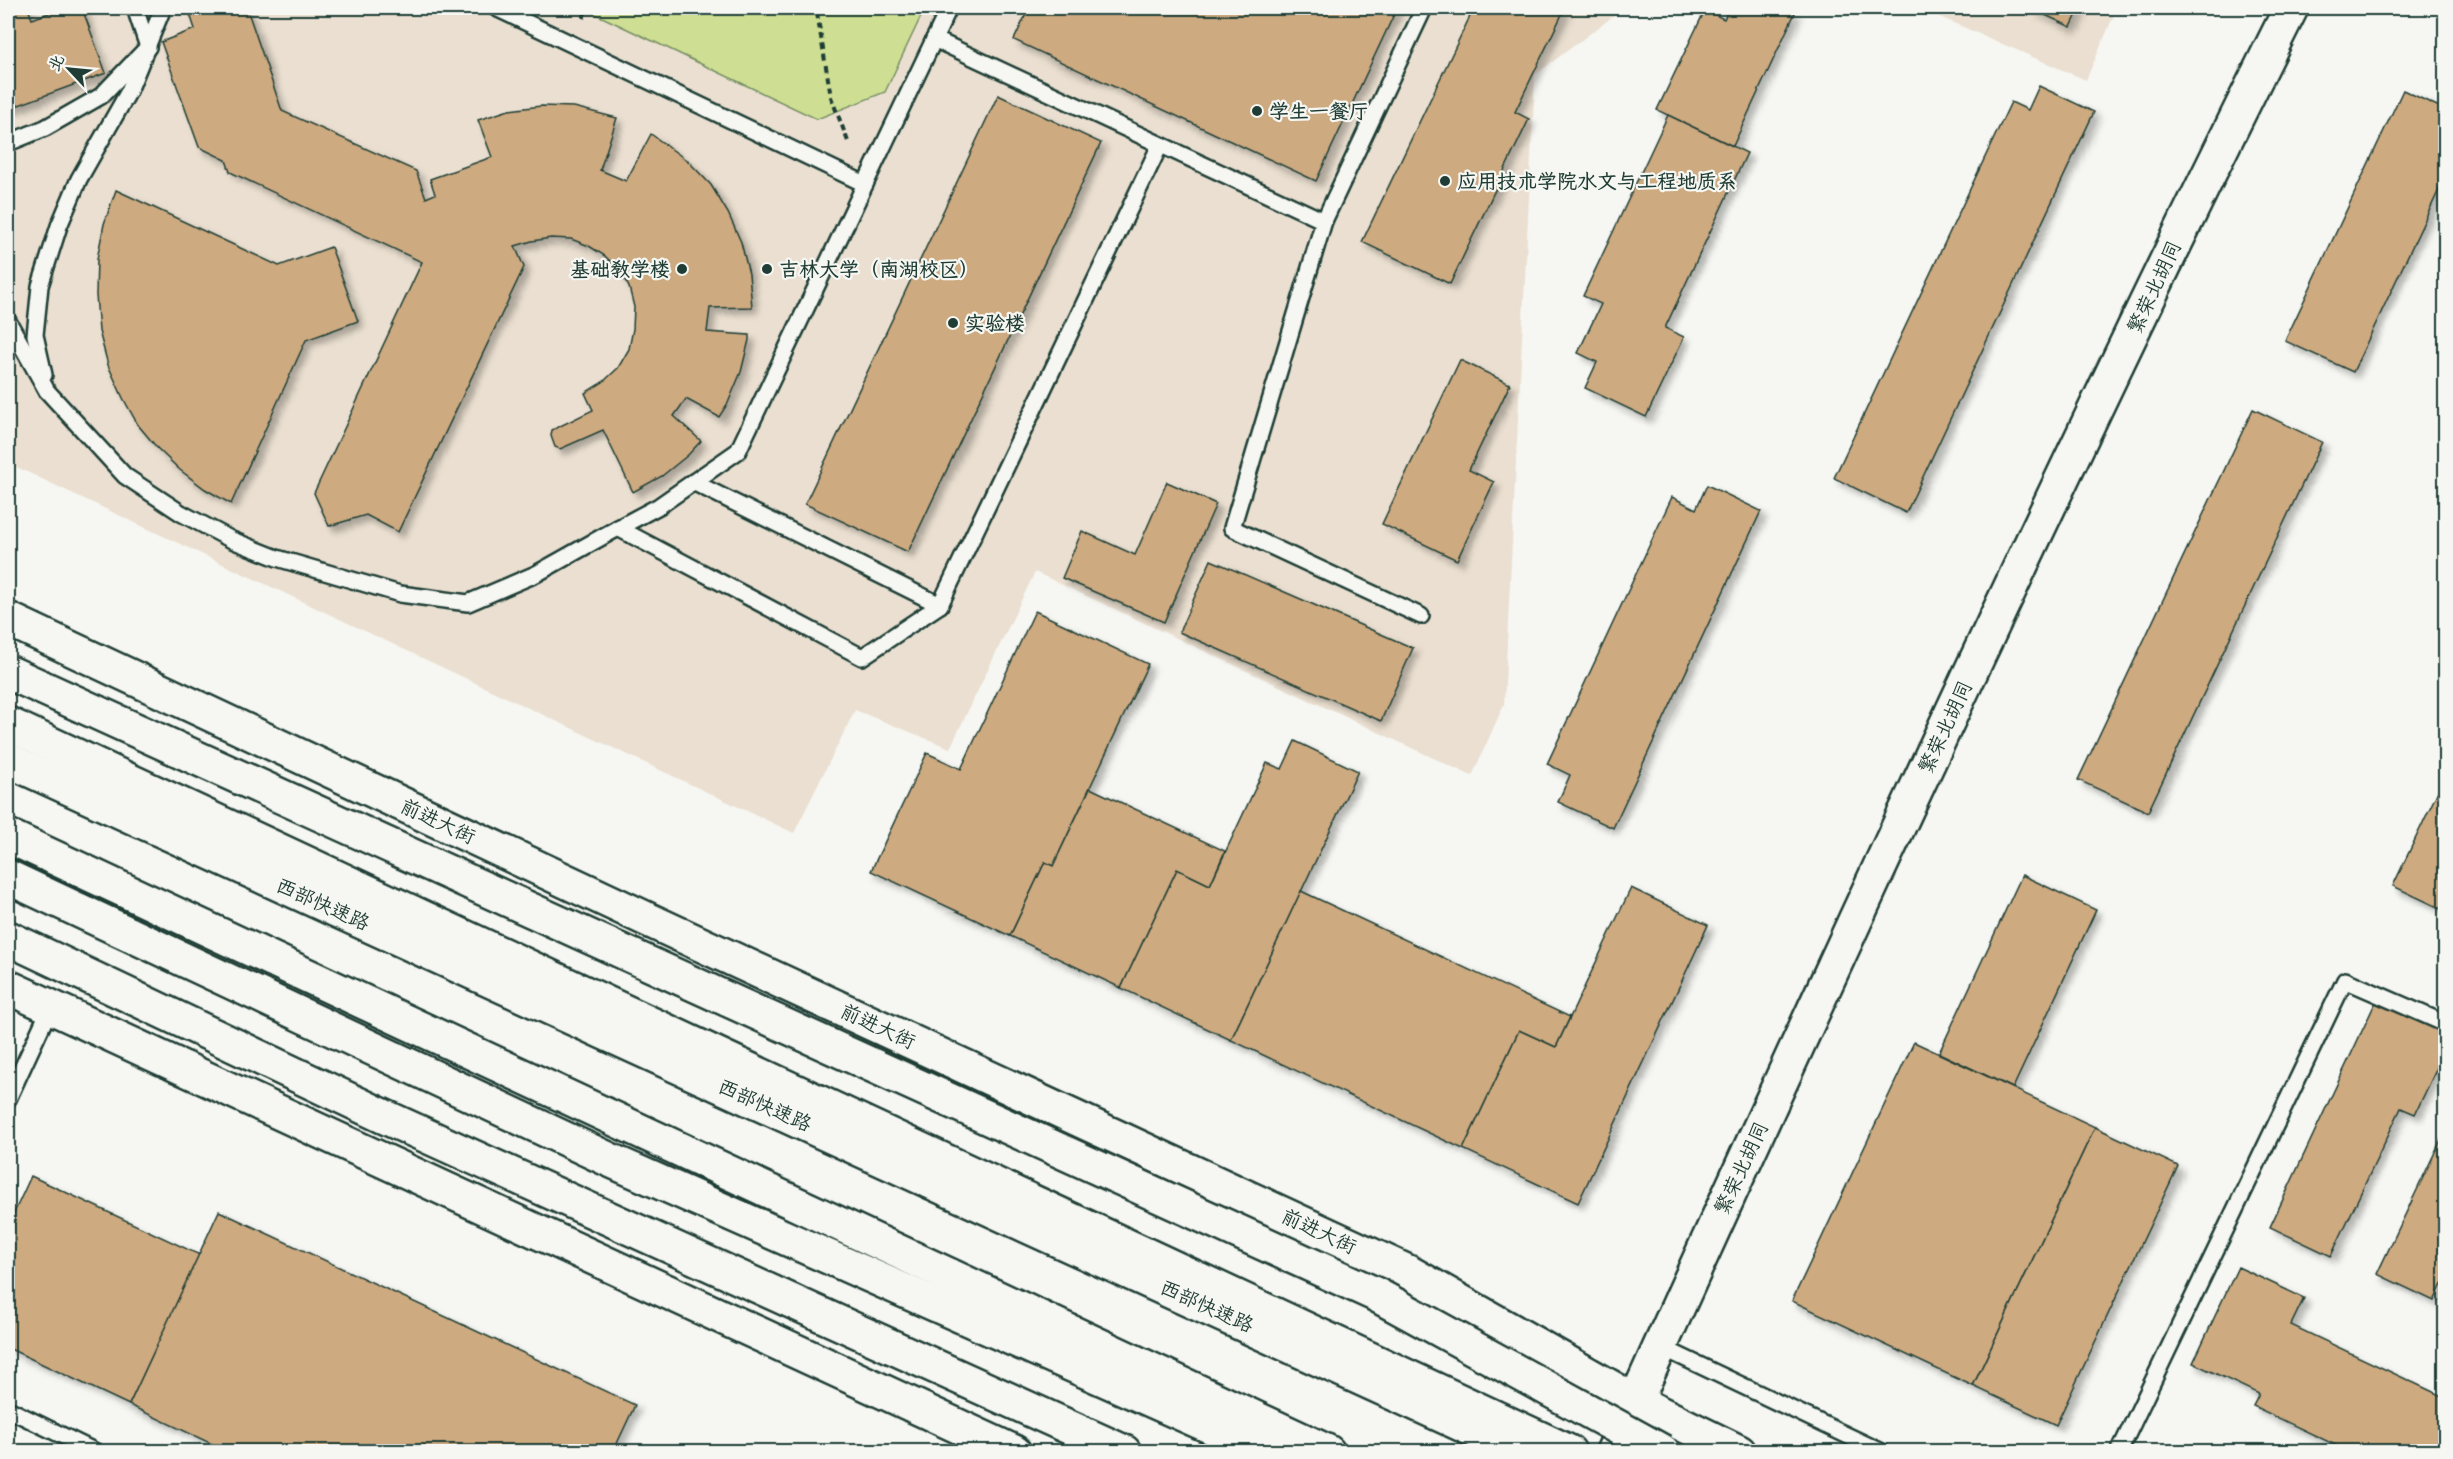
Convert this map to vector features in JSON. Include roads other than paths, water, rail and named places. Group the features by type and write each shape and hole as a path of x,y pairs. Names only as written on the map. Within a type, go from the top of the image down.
{"main road":[{"name":"繁荣北胡同","path":"1612,1452 1948,721 2202,185 2291,8"},
{"name":"前进大街","path":"8,619 642,917 1410,1273 1635,1401 1739,1452"},
{"path":"8,672 1375,1294 1663,1452"},
{"path":"8,724 1569,1452"},
{"name":"西部快速路","path":"8,760 1522,1452"},
{"path":"8,836 1328,1452"},
{"path":"8,877 610,1160 1268,1452"},
{"path":"8,938 383,1116 1124,1452"},
{"path":"8,987 1014,1452"}],"lane":[{"path":"135,8 148,47"},
{"path":"47,391 35,335 40,285 59,226 79,179 129,92 163,8"},
{"path":"496,8 865,184"},
{"path":"8,321 47,391 125,476 181,513 232,540 277,558 400,594 468,603 536,574 659,506 738,451 949,8"},
{"path":"1421,616 1232,528 1324,221 1424,8"},
{"path":"934,39 1324,221"},
{"path":"8,143 45,128 101,96 148,47"},
{"path":"618,528 862,657 940,604 1160,145"},
{"path":"693,482 940,604"},
{"path":"2118,1452 2345,980 2445,1024"},
{"path":"8,1099 50,1008"},
{"path":"1659,1346 1882,1452"},
{"path":"8,1409 96,1452"}],"place":[{"name":"学生一餐厅","path":"1257,111"},
{"name":"应用技术学院水文与工程地质系","path":"1445,181"},
{"name":"基础教学楼","path":"682,269"},
{"name":"吉林大学（南湖校区）","path":"767,269"},
{"name":"实验楼","path":"953,323"}]}
